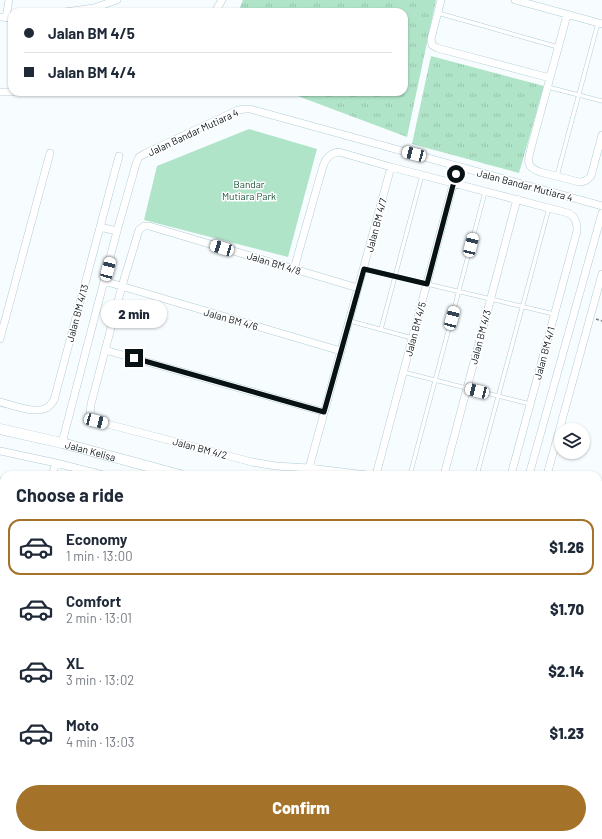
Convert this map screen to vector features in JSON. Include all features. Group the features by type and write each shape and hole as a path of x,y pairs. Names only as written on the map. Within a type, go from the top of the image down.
{"main road":[{"name":"Jalan Kelisa","path":"0,428 165,471"}],"street":[{"path":"6,18 9,0"},
{"path":"99,8 117,0"},
{"path":"441,0 431,39 432,44 437,48 550,78"},
{"path":"515,0 533,2 567,15 600,24"},
{"path":"567,15 530,152 530,167 535,170 584,182 591,176 602,135"},
{"name":"Jalan Bandar Mutiara 4","path":"62,443 117,231 139,157 238,110 245,109 602,206"},
{"path":"294,269 323,166 329,155 334,152 339,152 549,208"},
{"path":"0,337 50,153"},
{"name":"Jalan BM 4/13","path":"0,402 36,410 45,409 54,400 119,156"},
{"name":"Jalan BM 4/5","path":"377,471 458,166"},
{"name":"Jalan BM 4/7","path":"309,468 392,167"},
{"name":"Jalan BM 4/3","path":"445,471 517,199"},
{"name":"Jalan BM 4/1","path":"512,471 577,231 577,222 574,217 549,208"},
{"path":"530,471 602,213"},
{"name":"Jalan BM 4/8","path":"122,286 139,230 144,226 149,226 358,288"},
{"path":"100,227 117,231"},
{"path":"548,471 602,274"},
{"name":"Jalan BM 4/6","path":"104,281 341,351"},
{"path":"122,286 105,350 324,412"},
{"name":"Jalan BM 4/2","path":"105,350 91,404 90,412 92,418 96,421 252,462 276,466 334,471"},
{"path":"0,451 87,471"},
{"path":"53,471 56,463"}],"lane":[{"path":"437,13 558,47"},
{"path":"557,176 600,24"},
{"path":"548,87 602,101"},
{"path":"381,329 422,175"},
{"path":"411,471 485,191"},
{"path":"478,471 549,208"},
{"path":"364,269 554,314"},
{"path":"349,321 412,338"},
{"path":"403,372 530,404"}],"green space":[{"path":"243,0 436,0 407,137 298,96 408,96 408,8 240,8"},
{"path":"431,56 544,86 519,173 412,144"},
{"name":"Bandar Mutiara Park","path":"249,129 317,149 288,257 144,220 157,166"}],"route":[{"path":"134,358 324,412 364,269 427,284 456,174"}]}
